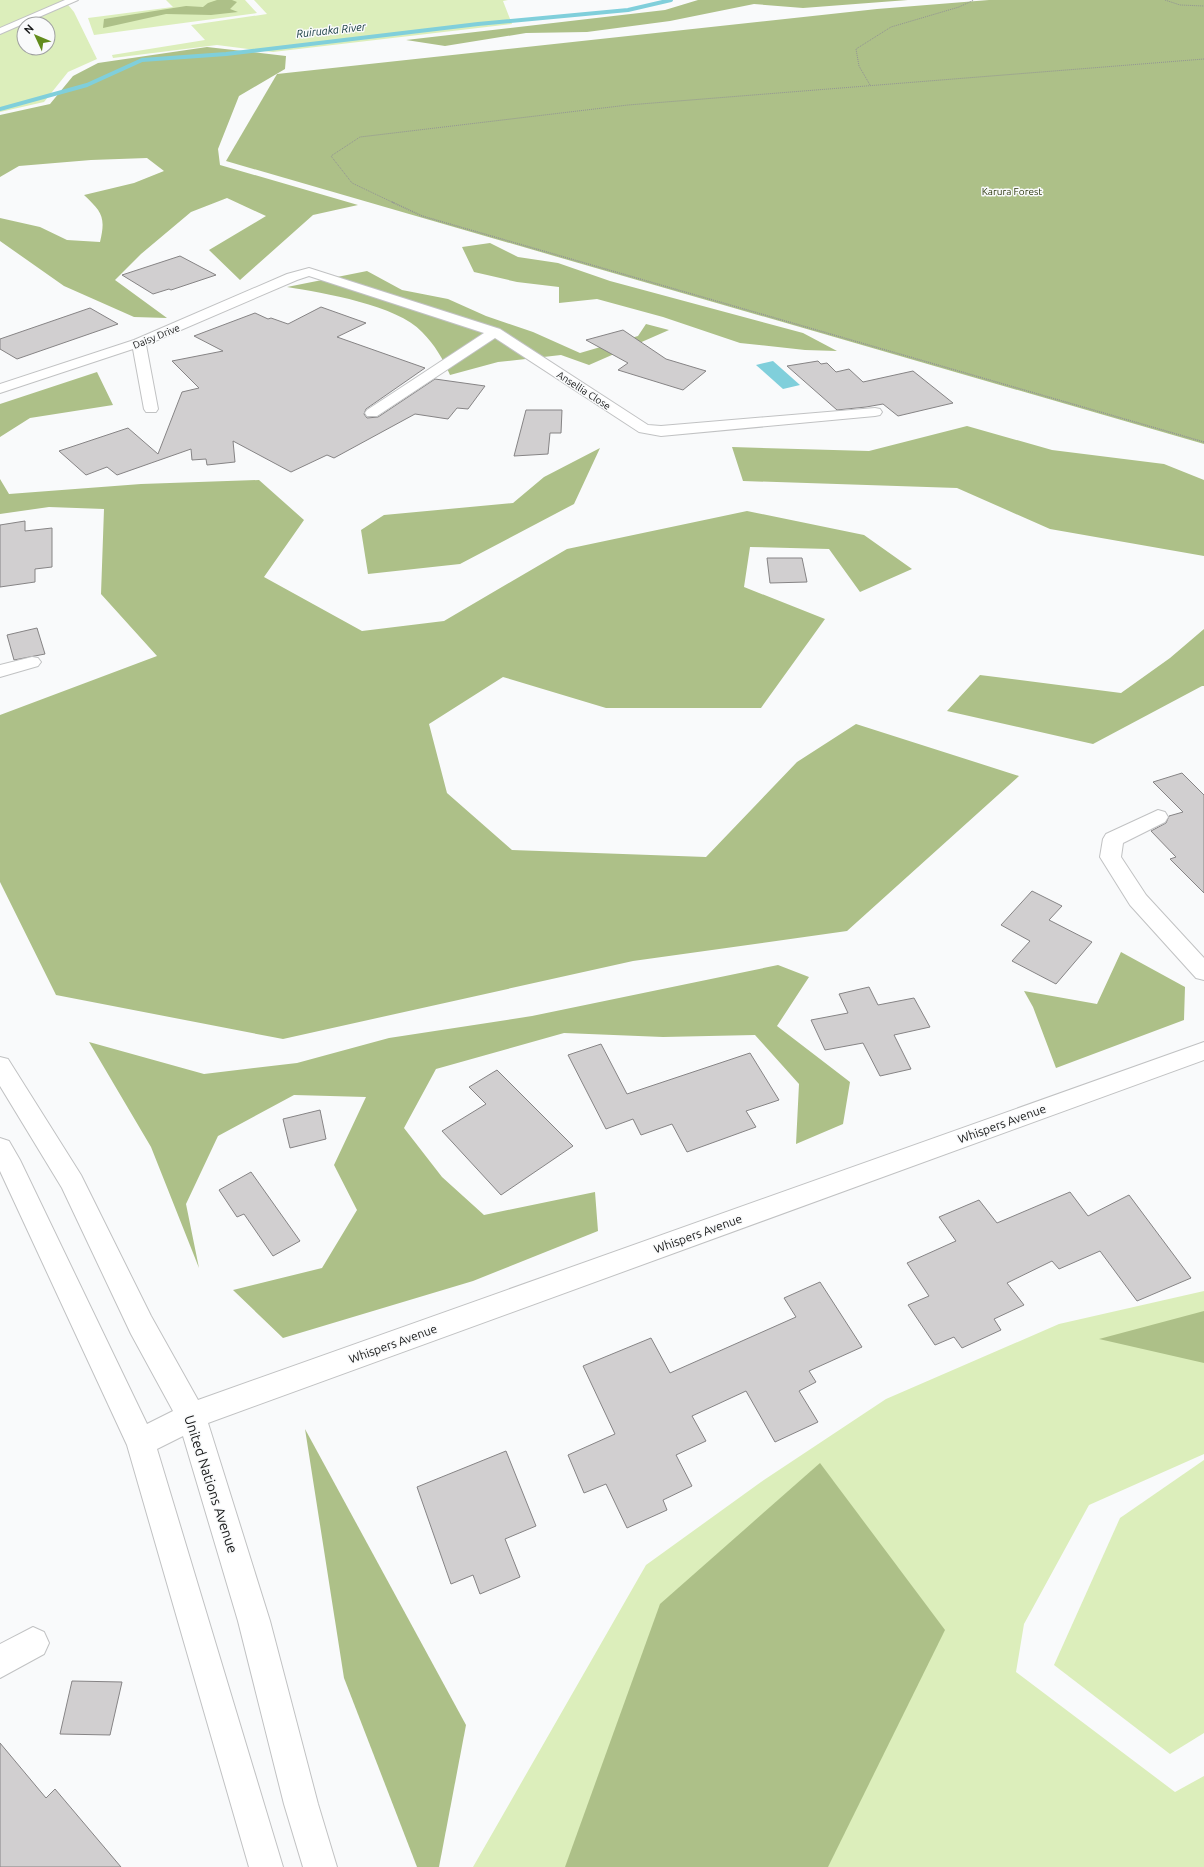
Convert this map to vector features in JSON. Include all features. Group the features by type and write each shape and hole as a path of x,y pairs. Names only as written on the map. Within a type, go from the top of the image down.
{"street":[{"path":"0,31 73,0"},
{"name":"Ansellia Close","path":"309,274 309,272 495,332 644,429 661,431 875,412"},
{"name":"Daisy Drive","path":"0,389 139,343 292,277 309,274"},
{"path":"372,413 495,332"},
{"path":"139,343 151,409"},
{"path":"0,671 32,662"},
{"path":"1158,816 1113,839 1110,857 1138,900 1204,972"},
{"name":"Whispers Avenue","path":"141,1443 191,1416 1204,1051"},
{"name":"United Nations Avenue","path":"0,1066 72,1182 141,1325 191,1416 254,1621 301,1804 320,1867"},
{"path":"0,1148 11,1168 141,1443 266,1867"},
{"path":"0,1662 33,1643"}],"path":[{"path":"870,85 859,66 856,49 891,26 959,7 974,0"},
{"path":"1165,0 1180,5 1204,6"},
{"path":"1204,59 628,105 360,137 331,156 352,183 422,216 1204,442"}],"green space":[{"path":"0,0 64,0 74,12 97,59 68,72 44,102 0,112"},
{"path":"166,0 245,0 257,13 94,35 88,18 173,7"},
{"path":"217,0 232,0 237,2 230,9 238,12 211,15 166,14 103,28 104,19 186,6 203,7 208,3"},
{"path":"254,0 508,0 503,1 512,24 273,52 217,45 113,58 112,55 205,40 191,25 267,14"},
{"path":"698,0 908,0 803,8 754,4 670,21 587,32 526,33 445,46 406,40 665,10"},
{"name":"Karura Forest","path":"989,0 1204,0 1204,444 226,161 277,74 877,9"},
{"path":"207,47 286,56 285,69 239,96 218,149 220,165 358,205 313,215 240,280 209,250 266,216 227,198 191,212 141,254 115,280 167,318 134,317 64,286 0,241 0,218 40,227 67,240 100,242 103,226 101,216 95,206 84,195 134,183 164,171 147,158 91,160 19,166 0,177 0,115 50,104 73,76 98,63"},
{"path":"490,243 518,257 558,263 610,281 803,333 837,351 805,350 740,343 663,317 597,299 559,303 559,287 517,282 474,272 462,247"},
{"path":"367,271 402,290 448,299 486,316 533,332 580,353 638,336 646,324 669,330 589,365 561,355 498,362 450,375 438,352 427,337 411,323 396,314 378,307 339,297 287,287"},
{"path":"97,372 113,405 30,418 0,437 0,404"},
{"path":"967,426 1052,450 1164,464 1204,480 1204,556 1050,529 957,488 743,481 732,447 869,451"},
{"path":"600,448 574,504 460,564 368,574 361,530 384,515 513,503 544,477"},
{"path":"0,479 9,494 141,484 259,480 304,520 264,577 362,631 444,621 567,549 747,511 864,535 912,569 860,592 829,549 750,547 744,587 825,619 761,708 606,708 503,677 429,724 447,793 512,850 706,857 797,762 856,724 1019,776 847,931 633,961 283,1039 56,995 0,882 0,715 157,656 101,594 104,509 49,507 0,514"},
{"path":"1204,629 1204,686 1093,744 947,711 980,675 1121,693 1170,658"},
{"path":"1121,952 1185,987 1184,1020 1056,1068 1033,1007 1024,991 1097,1004"},
{"path":"778,965 809,977 777,1026 850,1082 843,1124 796,1144 799,1084 755,1035 663,1037 564,1033 436,1069 404,1128 442,1177 484,1215 595,1192 598,1231 473,1281 283,1338 233,1290 322,1268 357,1210 334,1165 366,1097 294,1095 218,1136 186,1204 199,1268 151,1147 89,1042 204,1074 297,1063 389,1038 532,1016"},
{"path":"1204,1291 1204,1454 1089,1505 1024,1624 1016,1672 1175,1792 1204,1776 1204,1867 473,1867 646,1565 761,1482 886,1399 1059,1324"},
{"path":"1204,1311 1204,1363 1099,1339"},
{"path":"305,1429 466,1725 439,1867 417,1867 344,1678"},
{"path":"1204,1460 1204,1733 1170,1754 1054,1665 1120,1518"},
{"path":"820,1463 945,1630 828,1867 565,1867 660,1604"}],"water":[{"path":"773,361 800,385 783,389 756,365"}],"building":[{"path":"180,256 216,275 171,290 169,289 153,294 122,275"},
{"path":"321,307 366,323 337,337 425,368 366,409 364,414 367,418 378,417 435,379 485,386 468,409 457,408 448,419 415,414 334,458 327,455 291,472 233,441 235,462 207,465 206,459 192,460 191,449 117,475 107,467 86,475 59,451 128,428 158,454 182,392 199,388 172,361 223,351 194,336 255,313 268,319 271,318 288,324"},
{"path":"90,308 118,324 17,359 0,349 0,339"},
{"path":"623,330 666,359 706,371 683,390 618,370 628,363 586,340"},
{"path":"818,361 821,364 827,363 836,372 849,369 863,382 913,371 953,403 898,416 883,404 837,410 787,366"},
{"path":"526,410 562,410 561,433 550,433 548,454 514,456"},
{"path":"25,521 25,531 52,528 52,567 35,569 35,582 0,587 0,525"},
{"path":"767,558 802,558 807,582 770,583"},
{"path":"37,628 45,654 14,660 7,635"},
{"path":"1182,773 1204,795 1204,893 1170,859 1176,857 1151,831 1166,823 1169,816 1183,812 1153,782"},
{"path":"1032,891 1062,906 1049,920 1092,942 1056,984 1012,961 1030,941 1001,925"},
{"path":"869,987 878,1005 914,998 930,1027 894,1035 911,1069 880,1076 863,1043 825,1050 811,1020 848,1013 839,994"},
{"path":"601,1044 627,1094 750,1053 779,1100 746,1111 756,1127 687,1152 672,1124 641,1135 633,1119 606,1129 568,1055"},
{"path":"497,1070 573,1146 501,1195 442,1131 486,1104 469,1087"},
{"path":"320,1110 326,1139 290,1148 283,1119"},
{"path":"251,1172 300,1241 273,1256 244,1214 237,1217 219,1190"},
{"path":"1070,1192 1088,1216 1129,1195 1191,1278 1137,1301 1100,1251 1059,1269 1052,1261 1007,1283 1024,1305 994,1319 1001,1330 962,1348 954,1337 935,1345 908,1305 929,1296 907,1263 956,1241 939,1217 979,1200 997,1223"},
{"path":"820,1282 862,1347 809,1371 816,1382 799,1391 818,1422 775,1442 746,1391 692,1416 706,1441 676,1455 692,1486 663,1500 667,1510 627,1528 606,1484 584,1493 568,1455 615,1434 583,1366 651,1338 670,1373 796,1317 784,1298"},
{"path":"506,1451 536,1526 505,1539 520,1577 480,1594 473,1575 451,1584 417,1487"},
{"path":"72,1681 122,1682 110,1735 60,1734"},
{"path":"0,1743 46,1798 55,1789 121,1867 0,1867"}],"waterway":[{"name":"Ruiruaka River","path":"0,109 87,85 142,60 226,54 478,24 628,10 671,0"}]}
